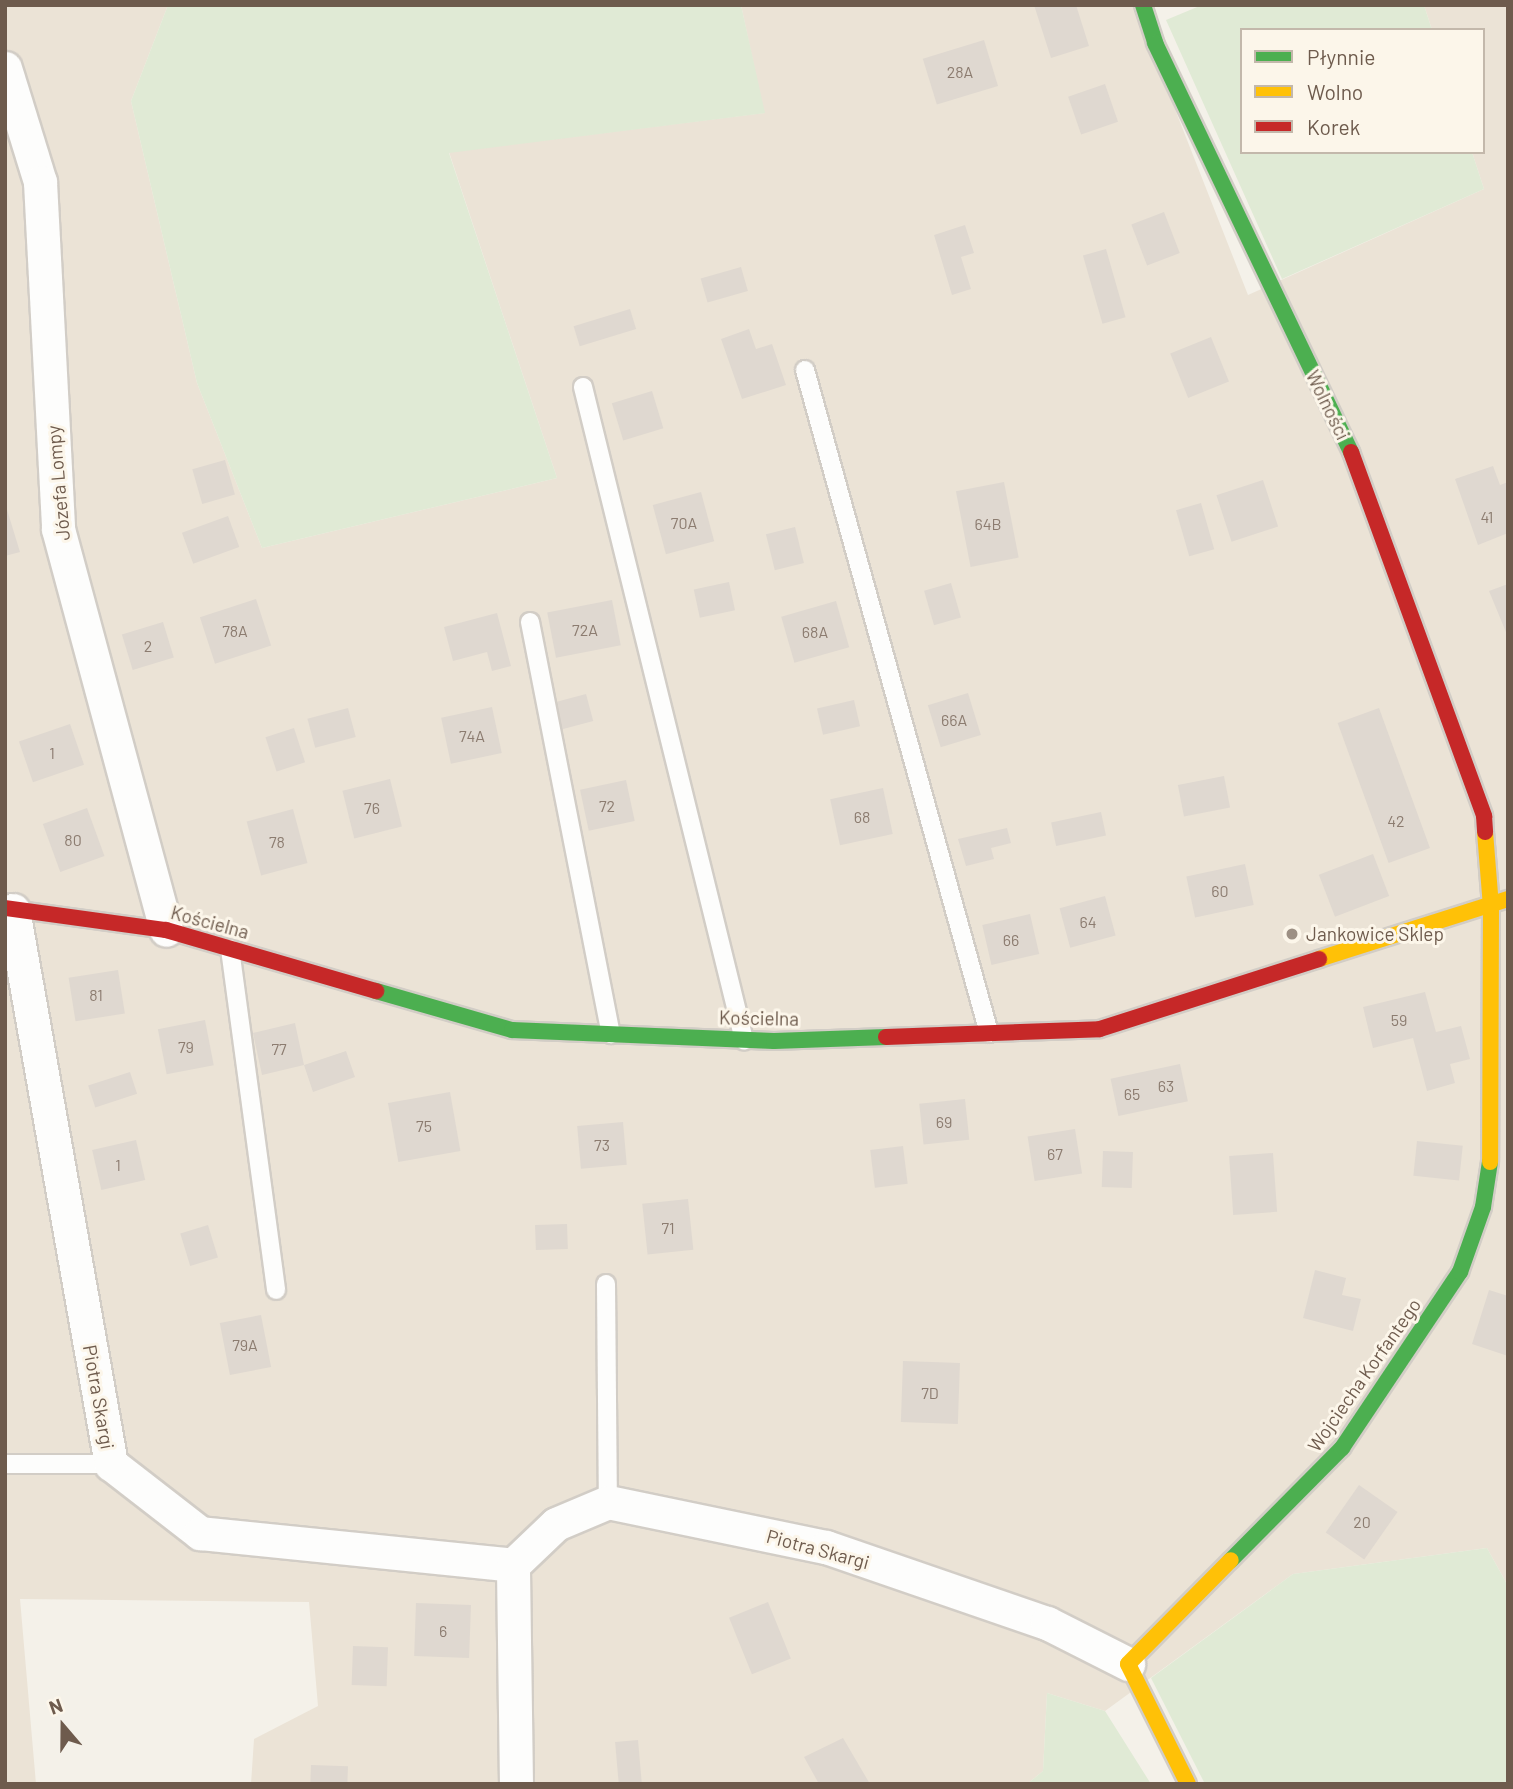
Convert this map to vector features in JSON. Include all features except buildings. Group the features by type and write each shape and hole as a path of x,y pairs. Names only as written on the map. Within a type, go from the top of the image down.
{"street":[{"name":"Wolności","path":"1144,8 1155,43 1356,462 1496,821 1491,906"},
{"name":"Józefa Lompy","path":"5,68 40,181 58,530 166,930"},
{"name":"Kościelna","path":"9,909 166,930 512,1030 744,1041 1100,1029 1508,899"},
{"name":"Wojciecha Korfantego","path":"1128,1664 1342,1448 1460,1272 1483,1207 1493,1138 1491,906"},
{"name":"Piotra Skargi","path":"9,909 111,1464 200,1533 513,1565"},
{"name":"Piotra Skargi","path":"608,1502 826,1547 1047,1623 1128,1664"},
{"path":"516,1784 513,1565 556,1524 608,1502"},
{"path":"1128,1664 1188,1784"}],"lane":[{"path":"1144,8 1163,5"},
{"path":"805,370 989,1033"},
{"path":"583,387 744,1041"},
{"path":"530,622 611,1034"},
{"path":"230,949 276,1290"},
{"path":"607,1284 608,1502"},
{"path":"5,1464 111,1464"}],"shaded area":[{"path":"5,5 168,5 131,101 197,383 262,548 557,478 449,152 764,113 741,5 1134,5 1248,295 1484,189 1473,154 1485,154 1485,28 1431,28 1424,5 1508,5 1508,1586 1487,1548 1293,1574 1105,1711 1047,1693 1043,1771 1027,1784 251,1784 254,1739 318,1706 309,1602 20,1599 36,1784 5,1784"}],"green space":[{"path":"168,5 741,5 765,113 449,153 557,478 262,548 197,383 131,101"},
{"path":"1202,5 1424,5 1431,28 1240,28 1240,154 1473,154 1484,189 1282,279 1166,20"},
{"path":"1487,1548 1508,1586 1508,1784 1205,1784 1151,1678 1293,1574"},
{"path":"1047,1693 1105,1711 1151,1784 1027,1784 1043,1771"}],"traffic: fast":[{"path":"1143,5 1155,43 1351,452"},
{"path":"376,991 512,1030 774,1041 886,1037"},
{"path":"1231,1560 1342,1448 1460,1272 1483,1207 1490,1162"}],"traffic: slow":[{"path":"1485,832 1491,906 1490,1162"},
{"path":"1319,959 1508,899"},
{"path":"1188,1784 1128,1664 1231,1560"}],"traffic: jam":[{"path":"1351,452 1484,816 1485,832"},
{"path":"5,908 166,930 376,991"},
{"path":"886,1037 1100,1029 1319,959"}],"place":[{"name":"Jankowice Sklep","path":"1292,934"}]}
